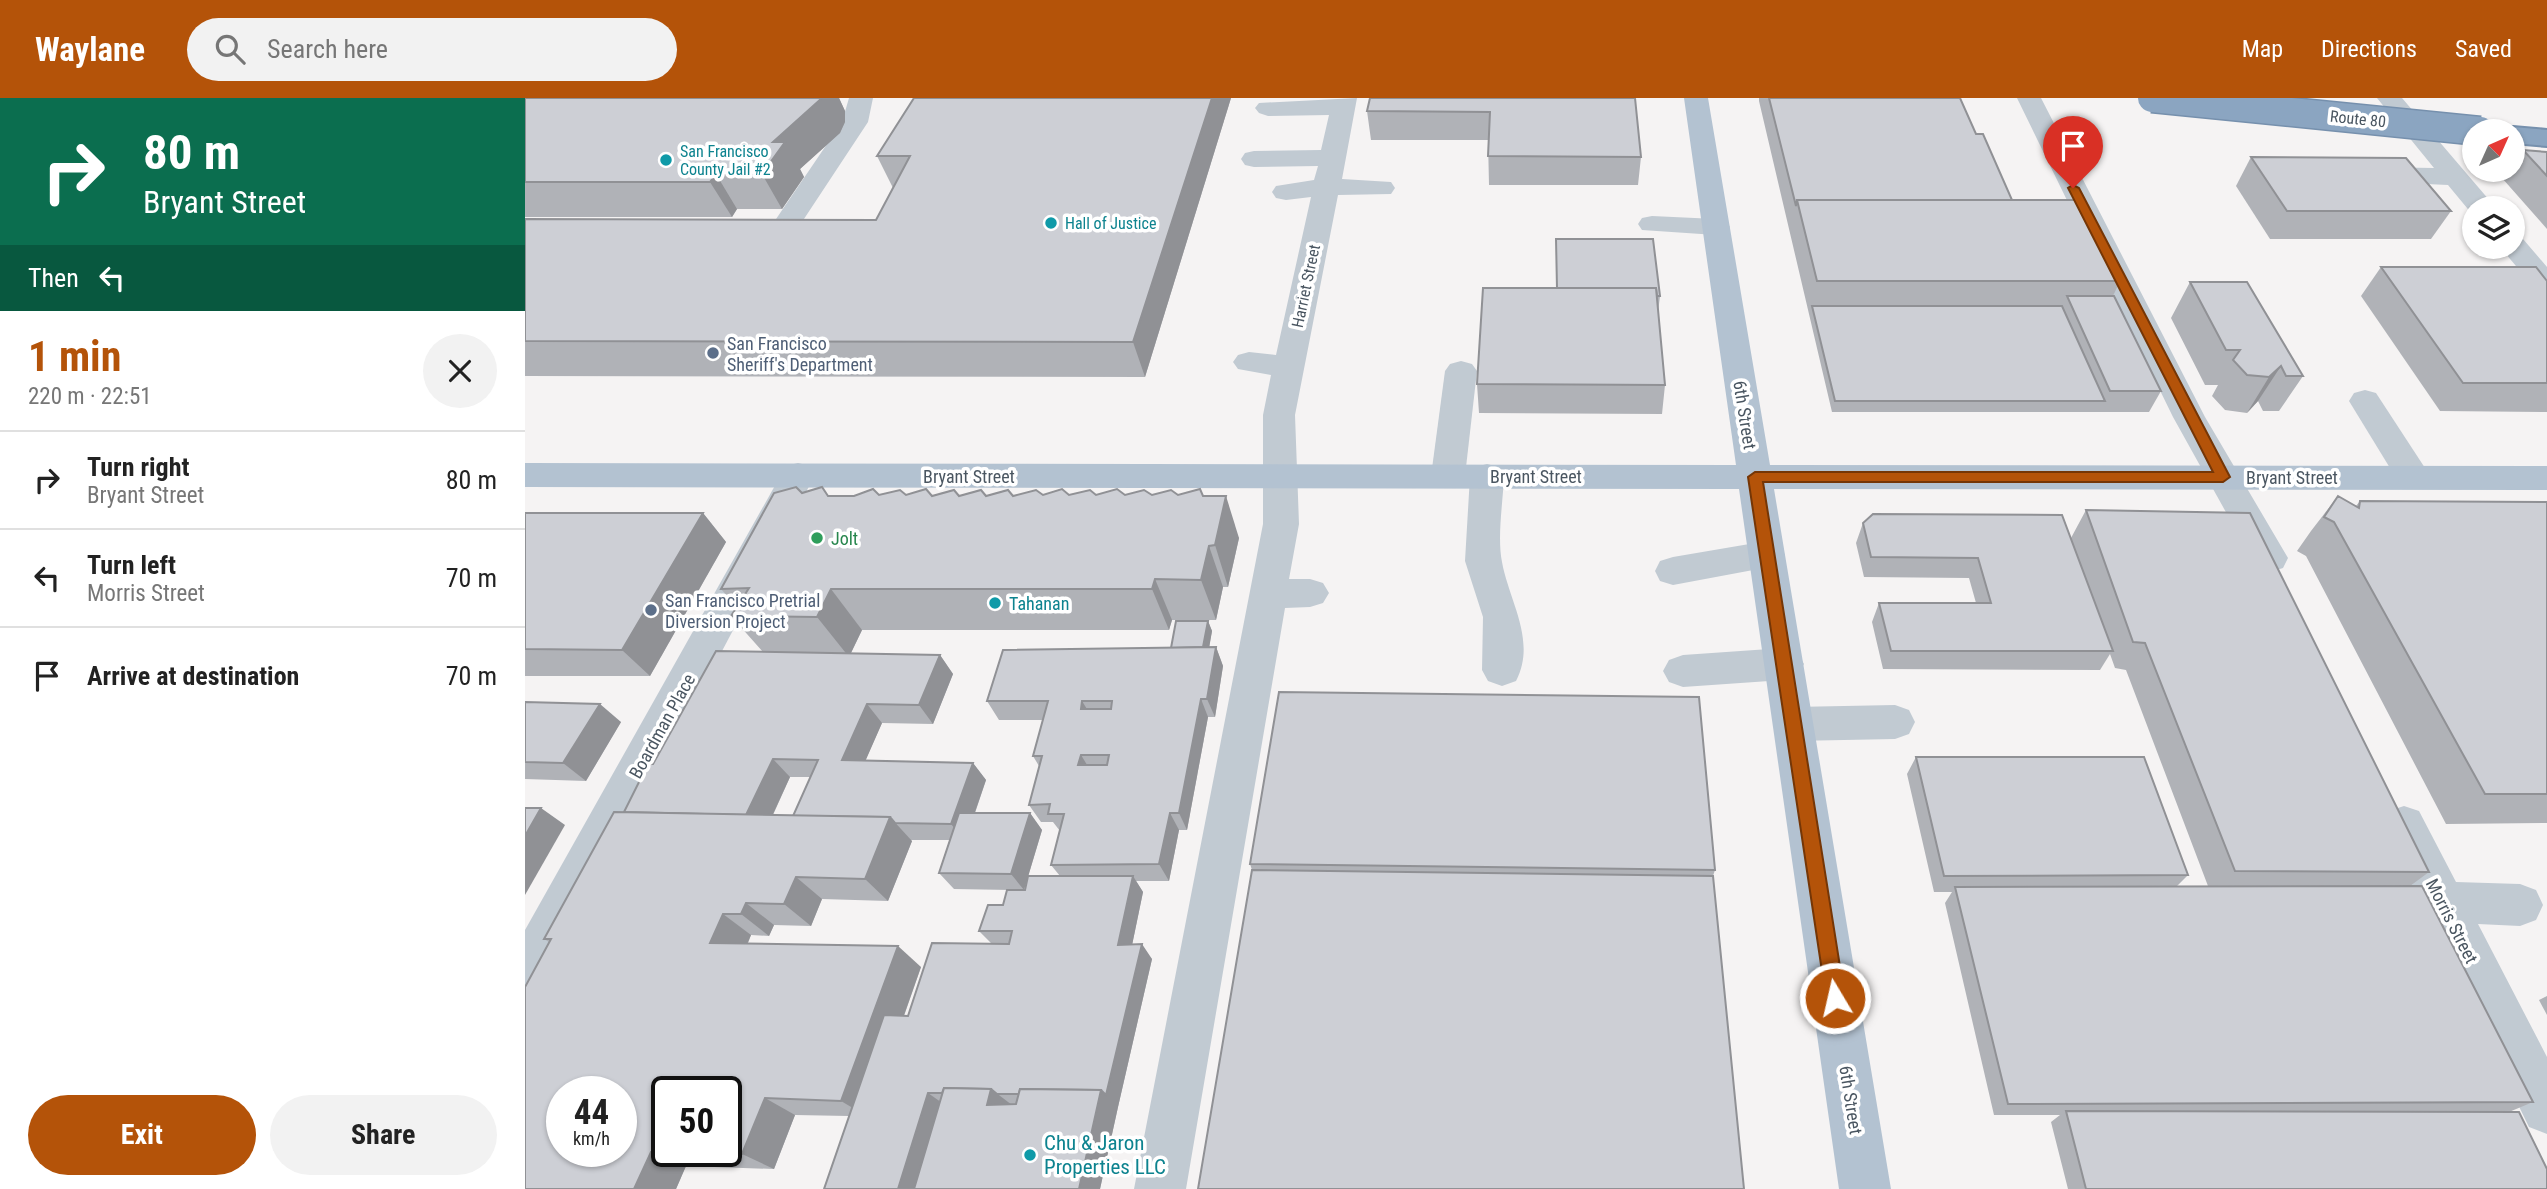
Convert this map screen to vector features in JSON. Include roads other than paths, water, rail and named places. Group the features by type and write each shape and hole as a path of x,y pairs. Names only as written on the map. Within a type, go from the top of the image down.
{"highway":[{"name":"Route 80","path":"2152,98 2462,129"},
{"path":"2525,136 2547,138"}],"main road":[{"name":"6th Street","path":"1696,98 1865,1189"},
{"name":"Bryant Street","path":"525,475 2547,478"}],"street":[{"path":"788,222 855,122 861,98"},
{"path":"2029,98 2101,211 2223,477 2254,527 2285,590"},
{"path":"2389,98 2472,196"},
{"path":"1268,108 1344,103"},
{"name":"Harriet Street","path":"1160,1189 1290,594 1281,524 1279,415 1344,103"},
{"path":"1254,159 1332,158"},
{"path":"2347,174 2456,177"},
{"path":"1286,192 1327,187 1381,188"},
{"path":"1652,224 1716,227"},
{"path":"2525,259 2547,285"},
{"path":"1249,362 1289,367"},
{"path":"1448,476 1461,370"},
{"path":"2365,401 2413,477"},
{"name":"Boardman Place","path":"531,955 798,475"},
{"path":"1487,476 1483,561 1501,617 1502,670"},
{"path":"1673,571 1767,555"},
{"path":"1683,671 1784,664"},
{"path":"1793,724 1895,722"},
{"name":"Morris Street","path":"2386,790 2547,1109"},
{"path":"2443,902 2520,905"}],"place":[{"name":"San Francisco County Jail #2","path":"666,160"},
{"name":"Hall of Justice","path":"1051,223"},
{"name":"San Francisco Sheriff's Department","path":"713,353"},
{"name":"Jolt","path":"817,538"},
{"name":"Tahanan","path":"995,603"},
{"name":"San Francisco Pretrial Diversion Project","path":"651,610"},
{"name":"Chu & Jaron Properties LLC","path":"1030,1155"}]}
